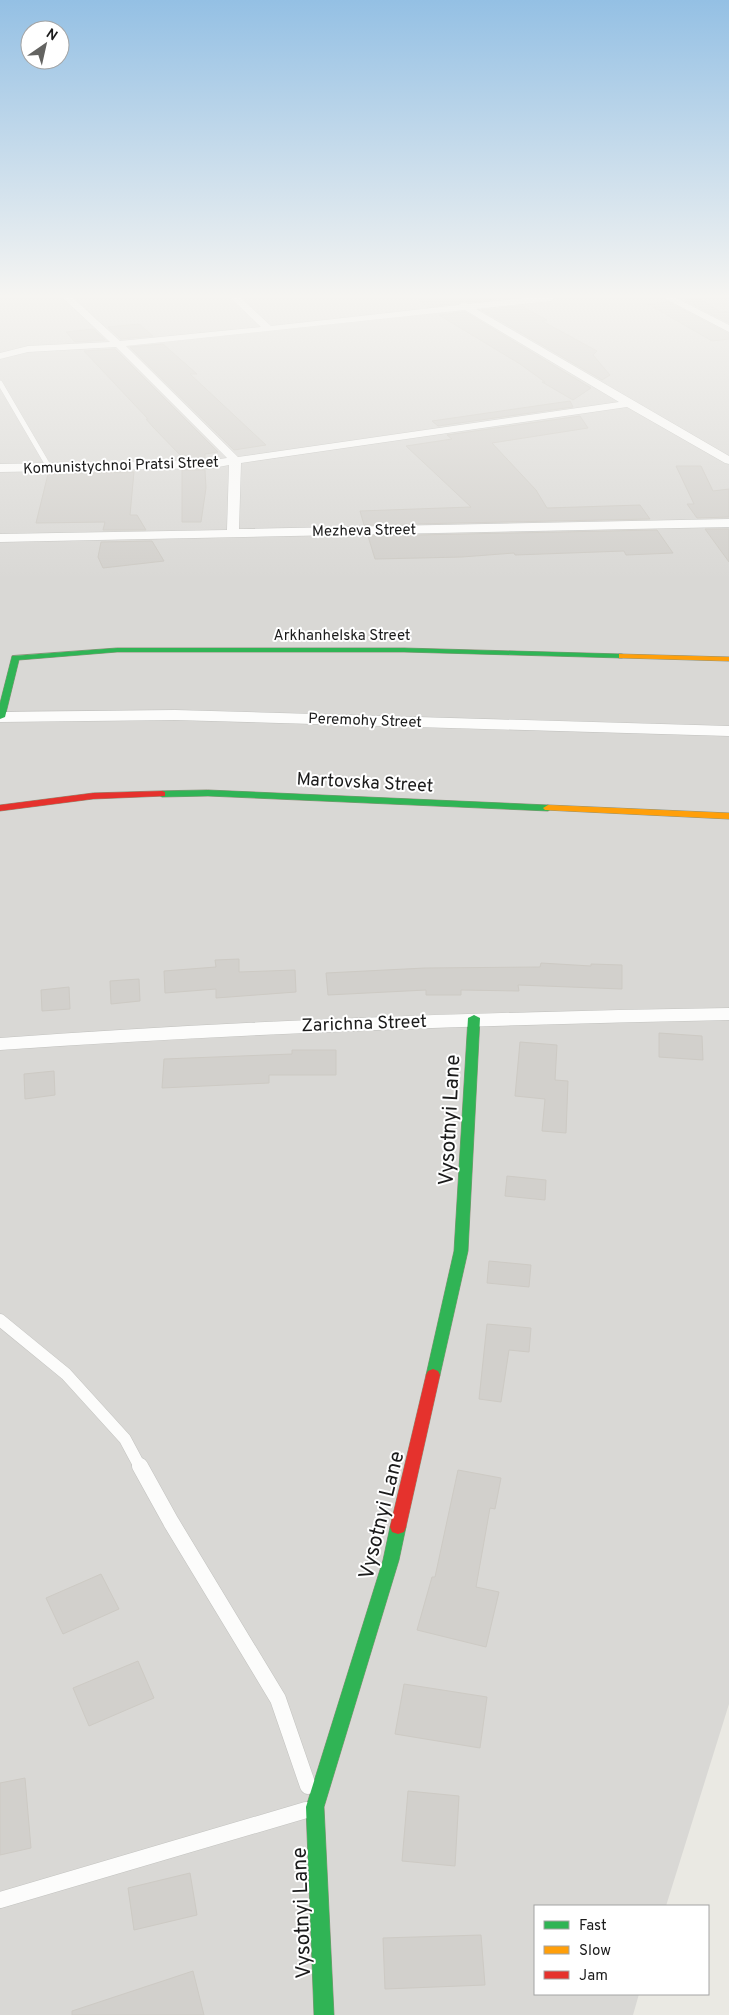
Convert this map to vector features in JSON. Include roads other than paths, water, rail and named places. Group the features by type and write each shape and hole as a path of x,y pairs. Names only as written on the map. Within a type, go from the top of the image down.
{"street":[{"path":"168,392 235,460 233,532"},
{"path":"609,392 729,461"},
{"name":"Komunistychnoi Pratsi Street","path":"0,468 213,464 629,404"},
{"name":"Mezheva Street","path":"0,538 729,523"},
{"name":"Arkhanhelska Street","path":"1,717 15,658 117,650 404,650 729,659"},
{"name":"Peremohy Street","path":"1,717 175,715 729,731"},
{"name":"Martovska Street","path":"0,808 94,796 208,793 729,816"},
{"name":"Zarichna Street","path":"0,1044 152,1032 474,1018 729,1014"},
{"name":"Vysotnyi Lane","path":"324,2015 315,1807 391,1560 461,1251 474,1018"}],"lane":[{"path":"5,392 49,467"},
{"path":"0,1320 66,1374 125,1439 171,1522 278,1699 315,1807 0,1900"}]}
